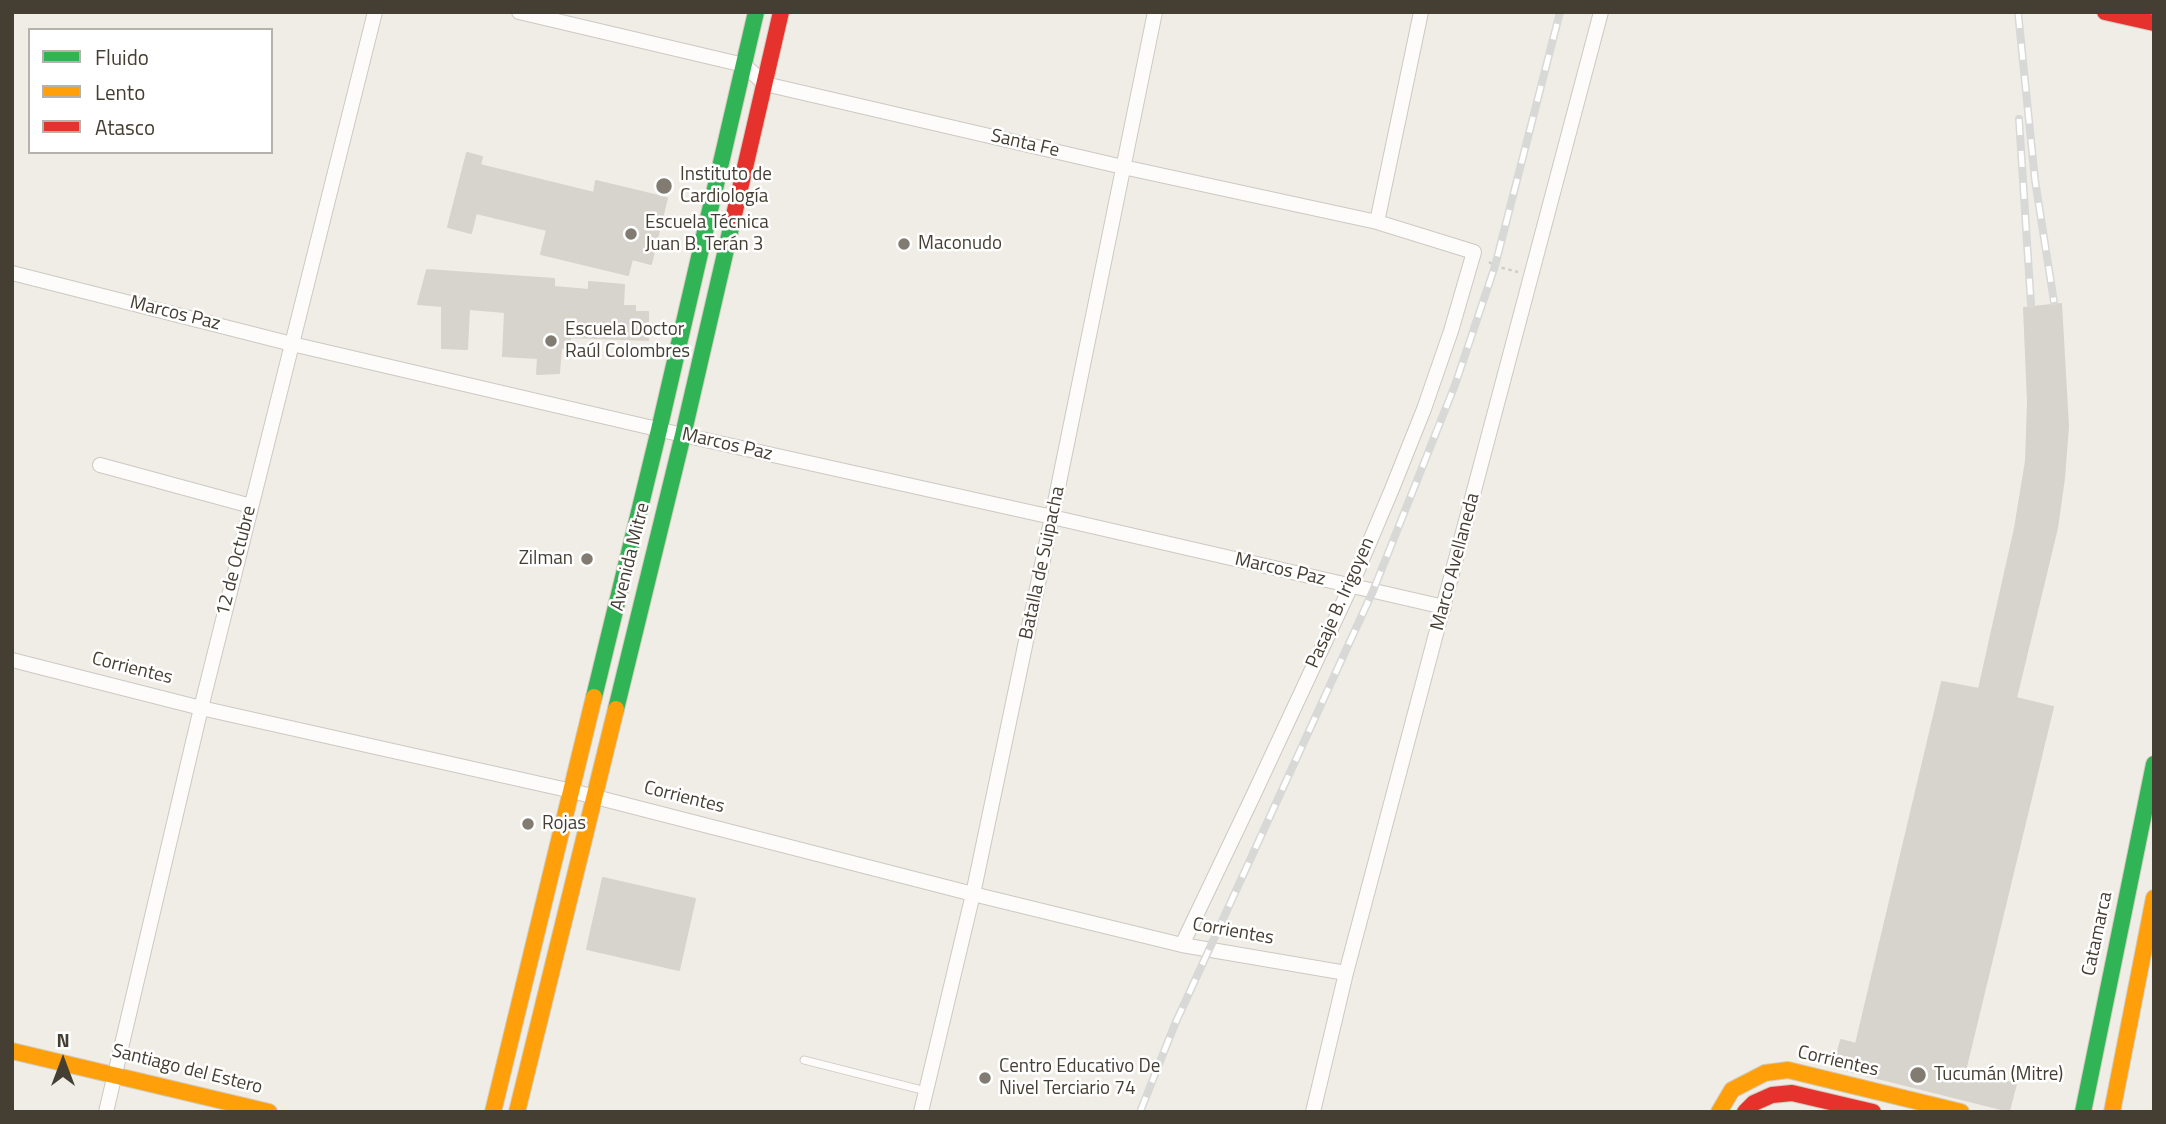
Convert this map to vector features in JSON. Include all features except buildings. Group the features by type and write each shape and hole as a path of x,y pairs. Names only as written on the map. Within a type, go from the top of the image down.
{"main road":[{"name":"Avenida Mitre","path":"493,1112 659,429 756,12"},
{"name":"Avenida Mitre","path":"517,1112 683,435 781,12"},
{"path":"2105,12 2154,23"},
{"name":"Catamarca","path":"2083,1112 2154,764"},
{"path":"2112,1112 2154,898"},
{"name":"Santiago del Estero","path":"12,1051 269,1112"},
{"name":"Corrientes","path":"1719,1112 1732,1090 1765,1073 1788,1070 1961,1112"},
{"path":"1750,1107 1772,1095 1792,1093 1873,1112"}],"street":[{"name":"12 de Octubre","path":"106,1112 201,708 375,12"},
{"name":"Santa Fe","path":"519,12 744,65 765,84 1123,167 1377,222 1474,252"},
{"name":"Batalla de Suipacha","path":"921,1112 972,894 1155,12"},
{"path":"1377,222 1421,12"},
{"name":"Marco Avellaneda","path":"1313,1112 1346,973 1601,12"},
{"name":"Pasaje B. Irigoyen","path":"1182,945 1350,586 1424,409 1474,252"},
{"name":"Marcos Paz","path":"12,273 292,344 1444,607"},
{"path":"100,465 251,506"},
{"name":"Corrientes","path":"12,660 201,708 572,791 1182,945 1346,973"}],"lane":[{"path":"804,1060 926,1091"}],"path":[{"path":"1474,252 1495,267 1533,275"}],"railway":[{"path":"1140,1112 1175,1024 1373,591 1455,385 1495,266 1560,12"},
{"path":"2018,12 2035,180 2054,302"},
{"path":"2019,119 2031,304"}],"traffic: fast":[{"path":"594,697 756,12"},
{"path":"616,709 734,215"},
{"path":"2083,1112 2154,764"}],"traffic: slow":[{"path":"493,1112 594,697"},
{"path":"517,1112 616,709"},
{"path":"2112,1112 2154,898"},
{"path":"12,1051 269,1112"},
{"path":"1719,1112 1732,1090 1765,1073 1788,1070 1961,1112"}],"traffic: jam":[{"path":"734,215 781,12"},
{"path":"2105,12 2154,23"},
{"path":"1745,1112 1754,1103 1772,1095 1792,1093 1873,1112"}],"place":[{"name":"Instituto de Cardiología","path":"664,186"},
{"name":"Escuela Técnica Juan B. Terán 3","path":"631,234"},
{"name":"Maconudo","path":"904,244"},
{"name":"Escuela Doctor Raúl Colombres","path":"551,341"},
{"name":"Zilman","path":"587,559"},
{"name":"Rojas","path":"528,824"},
{"name":"Tucumán (Mitre)","path":"1918,1075"},
{"name":"Centro Educativo De Nivel Terciario 74","path":"985,1078"}]}
